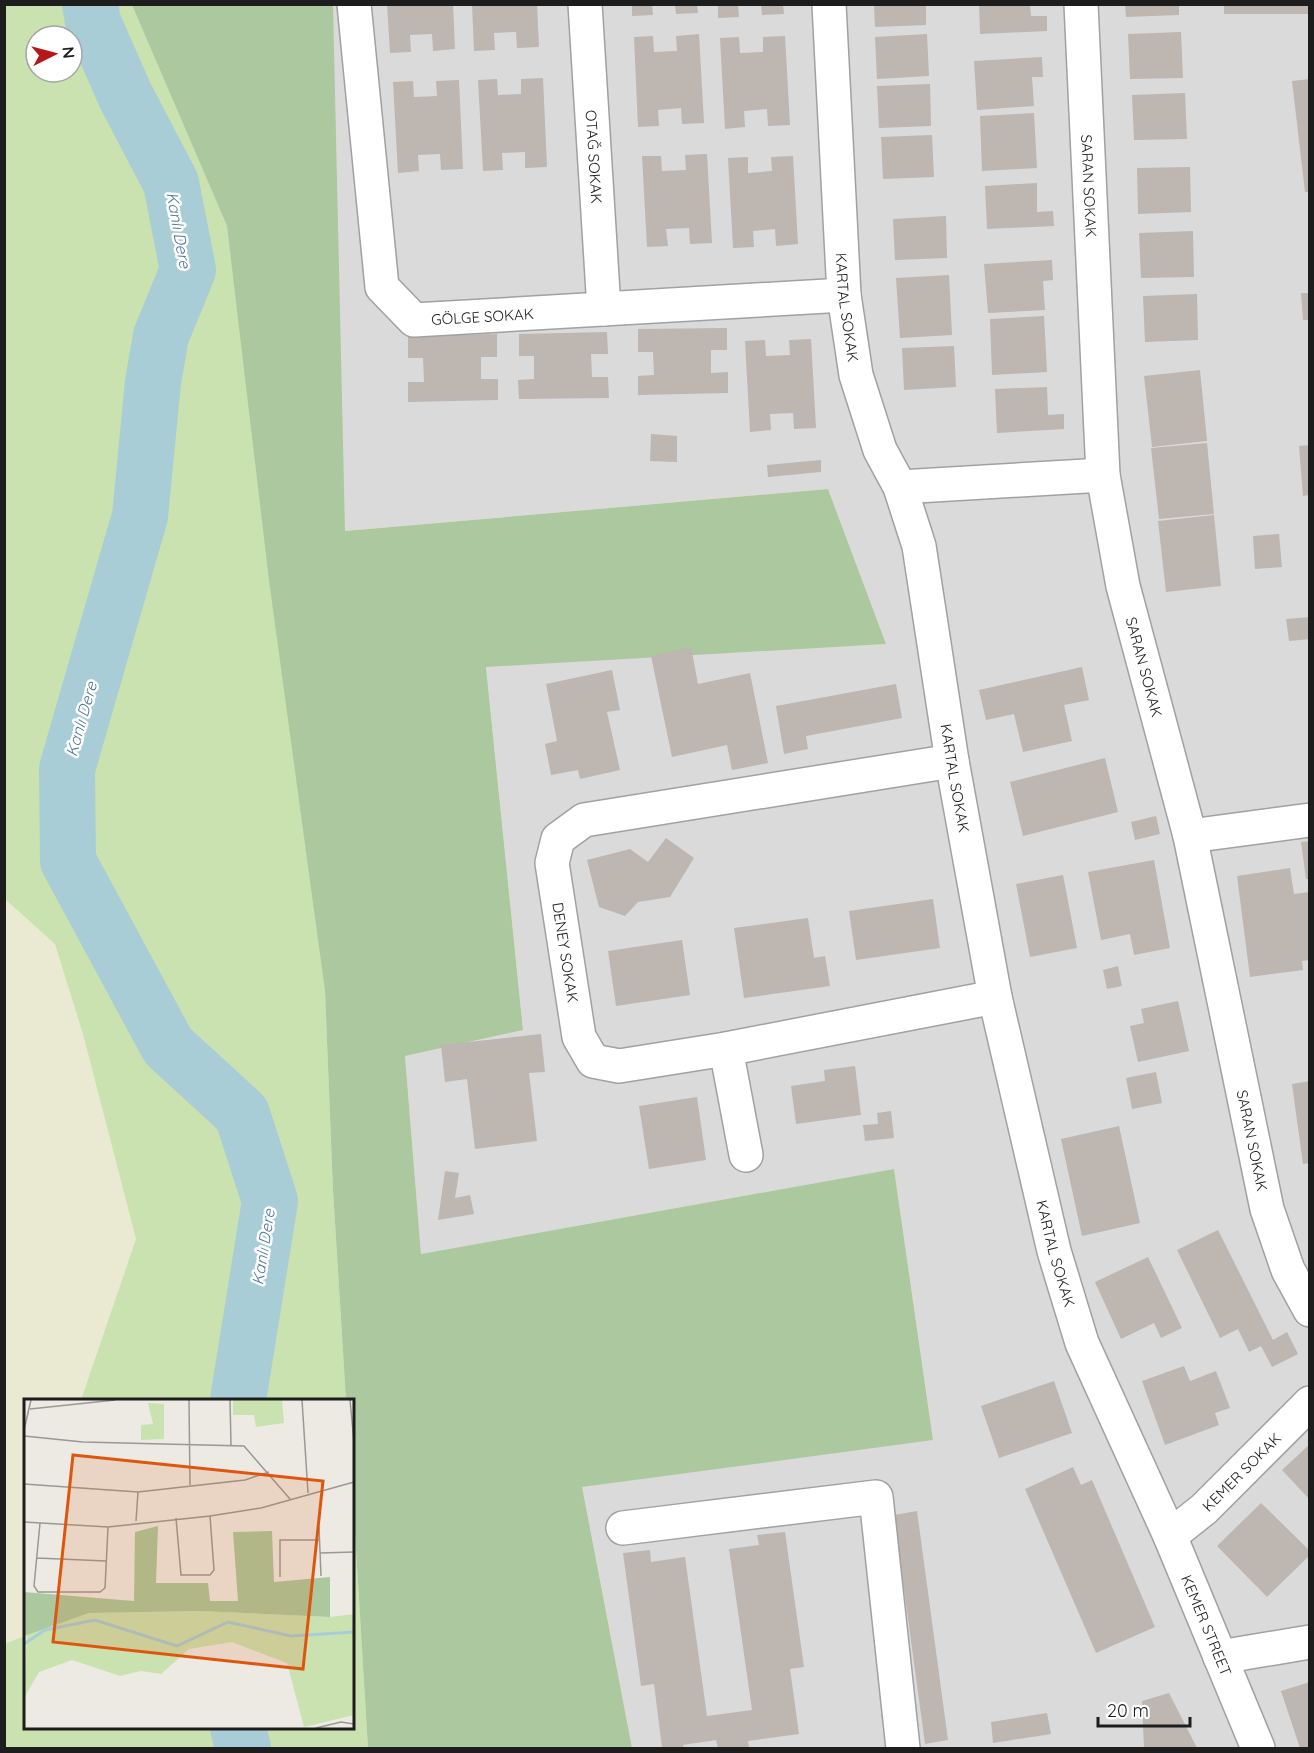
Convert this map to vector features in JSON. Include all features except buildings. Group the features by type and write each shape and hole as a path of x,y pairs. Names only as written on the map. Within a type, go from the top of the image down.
{"street":[{"name":"GÖLGE SOKAK","path":"354,4 382,287 414,320 844,295"},
{"name":"OTAĞ SOKAK","path":"585,4 604,309"},
{"name":"KARTAL SOKAK","path":"829,4 844,295 856,375 880,450 900,487 919,546 952,761 995,997 1054,1251 1082,1343 1170,1536"},
{"name":"SARAN SOKAK","path":"1081,4 1103,475 1123,586 1190,836 1267,1209 1288,1270 1310,1310"},
{"path":"900,487 1103,475"},
{"name":"DENEY SOKAK","path":"952,761 584,820 558,839 552,863 579,1037 593,1061 619,1066 726,1049 995,997"},
{"path":"1190,836 1310,820"},
{"path":"726,1049 746,1155"},
{"name":"KEMER SOKAK","path":"1170,1536 1204,1509 1310,1403"},
{"path":"623,1527 876,1497 903,1749"},
{"name":"KEMER STREET","path":"1170,1536 1258,1749"},
{"path":"1220,1656 1310,1642"}],"shaded area":[{"path":"297,5 1309,5 1309,1748 632,1748 581,1487 933,1439 894,1169 421,1254 405,1056 523,1029 486,666 886,644 828,489 345,531"}],"green space":[{"path":"5,5 132,5 227,226 325,991 333,1190 346,1399 81,1399 136,1239 83,1034 55,944 5,899"},
{"path":"132,5 333,5 345,531 828,489 886,644 486,667 523,1030 405,1056 421,1254 894,1169 933,1440 582,1487 632,1748 368,1748 354,1517 354,1399 346,1399 333,1190 325,991 269,580 227,226"},
{"path":"5,899 55,944 83,1034 136,1239 81,1399 24,1399 24,1636 5,1644"},
{"path":"354,1517 368,1748 5,1748 4,1644 24,1636 24,1729 354,1729"}],"waterway":[{"name":"Kanlı Dere","path":"90,4 93,22 125,95 171,183 188,270 161,336 153,382 140,516 67,769 68,861 168,1046 242,1114 270,1201 238,1399"},
{"name":"Kanlı Dere","path":"238,1729 243,1748"}]}
